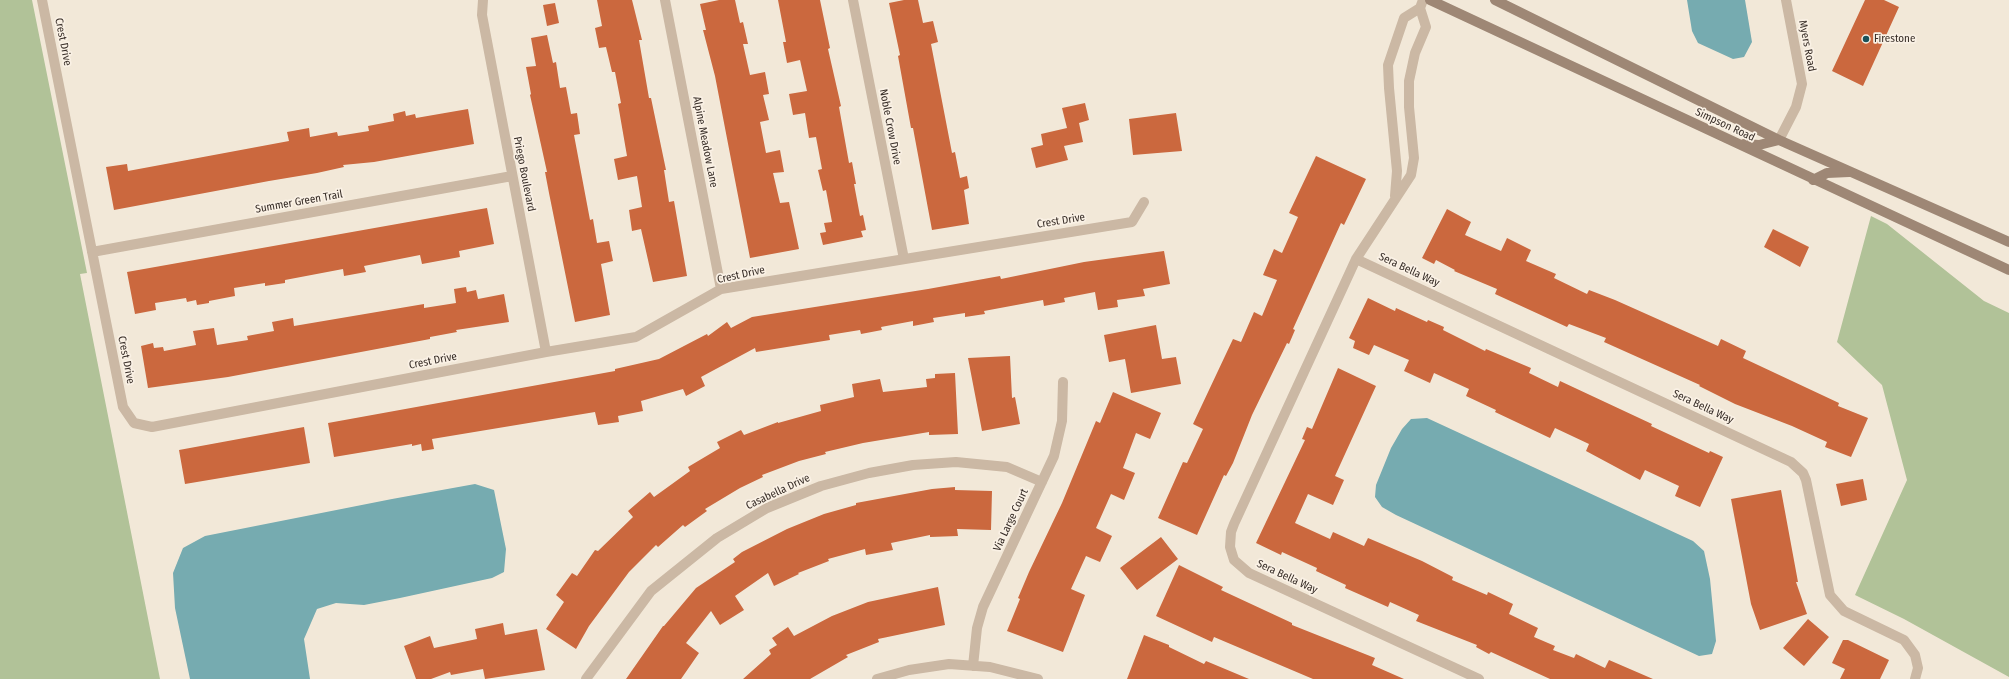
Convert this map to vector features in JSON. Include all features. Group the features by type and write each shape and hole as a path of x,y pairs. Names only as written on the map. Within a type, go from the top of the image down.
{"main road":[{"name":"Simpson Road","path":"1430,0 1813,180 2009,270"},
{"name":"Simpson Road","path":"1495,0 1779,140 2009,242"},
{"path":"1736,144 1759,146 1779,140"},
{"path":"1813,180 1828,173 1851,172"}],"street":[{"name":"Crest Drive","path":"42,0 123,407 134,423 146,426 160,426 546,352 636,337 721,289 1132,222 1144,202"},
{"name":"Priego Boulevard","path":"483,0 482,15 546,352"},
{"name":"Alpine Meadow Lane","path":"665,0 721,289"},
{"name":"Noble Crow Drive","path":"853,0 904,259"},
{"name":"Myers Road","path":"1779,140 1796,107 1802,84 1786,0"},
{"name":"Sera Bella Way","path":"1395,198 1397,171 1388,65 1404,18 1422,4 1426,27 1415,53 1409,81 1409,107 1414,158 1411,175 1356,259 1234,524 1230,540 1231,555 1238,565 1249,573 1479,679"},
{"name":"Summer Green Trail","path":"92,252 512,176"},
{"name":"Sera Bella Way","path":"1356,259 1791,462 1803,473 1806,480 1830,595 1844,611 1904,640 1915,655 1918,668 1915,679"},
{"name":"Via Large Court","path":"973,666 977,628 983,606 1054,456 1062,421 1063,382"},
{"name":"Casabella Drive","path":"586,679 651,591 717,538 767,508 821,486 869,473 913,465 956,462 1007,467 1042,482"},
{"path":"877,679 916,669 949,664 990,667 1038,679"}],"green space":[{"path":"0,0 32,0 87,273 80,274 160,679 0,679"},
{"path":"1871,216 1887,224 1984,301 2009,313 2009,677 1904,619 1855,595 1907,480 1882,385 1837,342"}],"water":[{"path":"1687,0 1745,0 1752,42 1744,57 1733,59 1698,43 1692,31"},
{"path":"1427,418 1693,541 1704,551 1710,579 1716,641 1712,654 1699,656 1396,515 1382,507 1375,497 1376,485 1391,448 1402,429 1411,419"},
{"path":"475,484 494,490 506,549 504,572 492,578 400,598 364,605 336,603 317,609 304,639 310,679 190,679 175,608 173,573 183,548 205,536"}],"building":[{"path":"597,0 632,0 642,40 639,40 649,98 651,98 666,170 664,170 669,202 674,201 687,276 653,282 641,229 632,231 629,210 642,207 637,176 618,180 614,159 627,156 618,104 621,103 615,72 612,72 606,47 599,48 595,28 602,26"},
{"path":"719,0 735,0 740,23 743,22 748,44 743,44 750,75 765,72 769,94 763,95 769,120 760,122 766,153 780,150 784,172 773,173 780,203 789,202 799,249 750,258 715,76 703,30 706,30 700,4"},
{"path":"778,0 820,0 830,48 828,49 841,106 839,107 849,163 852,162 856,184 854,184 860,216 863,215 866,230 861,231 863,237 823,245 820,233 826,232 824,223 832,222 826,190 823,191 818,170 822,169 816,137 809,138 805,113 793,115 789,94 807,91 800,60 787,63 783,42 786,42"},
{"path":"904,0 918,0 923,23 933,21 938,42 931,44 952,153 955,152 960,178 967,176 969,188 964,190 969,224 932,230 913,128 911,128 898,56 900,55 889,3"},
{"name":"Firestone","path":"1865,0 1884,0 1899,7 1863,86 1832,71"},
{"path":"555,3 559,23 547,26 543,5"},
{"path":"547,35 553,63 556,62 560,88 566,87 571,114 577,113 580,134 574,135 590,220 593,219 597,243 609,241 613,261 601,264 610,315 575,322 545,172 547,172 530,95 526,67 536,66 531,38"},
{"path":"1085,103 1089,120 1079,123 1083,142 1064,146 1068,160 1036,168 1031,148 1043,145 1041,134 1067,128 1062,108"},
{"path":"468,109 474,144 374,162 343,165 344,167 317,173 114,210 106,167 127,164 128,171 289,141 287,132 309,128 310,137 337,132 338,136 369,131 368,126 394,121 393,114 405,111 406,116 415,114 416,118"},
{"path":"1176,113 1182,151 1133,155 1129,119"},
{"path":"1316,156 1366,179 1344,225 1341,223 1293,329 1295,330 1289,344 1287,343 1252,415 1233,463 1226,476 1224,475 1197,535 1158,518 1183,462 1187,463 1203,429 1193,424 1233,339 1241,342 1254,312 1262,316 1277,280 1263,275 1274,249 1282,253 1298,217 1289,213"},
{"path":"487,208 494,244 459,251 460,257 422,264 420,255 364,266 366,272 344,276 343,269 285,280 285,283 265,286 265,283 234,288 235,296 209,301 209,303 197,305 196,300 187,302 186,298 155,303 156,310 135,314 127,272"},
{"path":"1447,209 1471,222 1465,235 1501,251 1507,238 1531,250 1526,261 1556,274 1554,278 1587,294 1589,290 1615,300 1718,346 1721,339 1746,351 1743,358 1839,403 1838,406 1868,418 1851,457 1825,447 1827,442 1792,426 1735,404 1699,386 1700,385 1604,342 1606,338 1569,324 1567,327 1495,294 1497,289 1454,271 1455,270 1436,260 1434,264 1422,258"},
{"path":"1773,229 1809,247 1800,267 1764,247"},
{"path":"1164,251 1170,284 1143,289 1145,296 1117,300 1118,307 1098,310 1095,292 1064,298 1065,302 1044,306 1043,300 984,311 985,314 965,317 965,313 933,318 934,322 913,326 913,321 881,327 882,330 861,334 860,330 829,335 830,340 756,352 755,348 701,377 705,386 686,396 683,389 641,401 643,411 618,416 619,422 598,425 595,412 432,439 434,449 422,451 421,444 412,446 412,444 334,457 328,423 615,371 615,369 659,359 707,334 708,336 727,322 731,328 752,317 1000,276 1001,279 1084,262"},
{"path":"466,287 467,292 476,290 478,299 504,294 509,322 456,330 457,332 430,337 430,339 228,377 148,388 141,346 153,343 154,348 163,347 164,351 196,345 193,331 214,328 217,345 248,340 247,336 274,331 272,322 293,318 294,326 424,304 424,308 456,303 454,289"},
{"path":"1368,298 1395,311 1396,308 1427,322 1428,320 1444,327 1443,330 1485,351 1486,349 1531,368 1529,373 1558,387 1560,381 1652,424 1651,426 1709,453 1710,451 1723,457 1700,507 1675,496 1679,486 1645,470 1640,480 1586,451 1589,444 1555,428 1550,438 1495,412 1496,410 1466,396 1469,389 1434,373 1430,383 1404,371 1409,360 1374,345 1369,355 1353,348 1355,341 1349,338"},
{"path":"1156,325 1162,359 1176,357 1181,384 1131,393 1125,359 1109,362 1104,335"},
{"path":"1010,356 1012,398 1015,397 1020,424 982,431 968,358"},
{"path":"1338,368 1376,386 1335,476 1344,480 1333,505 1308,494 1295,523 1330,539 1333,532 1364,546 1368,538 1422,561 1453,577 1452,580 1487,595 1488,592 1513,604 1509,614 1538,628 1534,637 1555,646 1553,650 1574,658 1576,654 1605,668 1609,660 1653,679 1550,679 1491,652 1489,654 1476,647 1477,645 1416,621 1419,615 1390,602 1388,607 1345,588 1346,585 1316,571 1317,568 1282,552 1281,555 1256,543 1305,440 1302,439 1307,427 1312,429"},
{"path":"955,373 958,434 929,435 929,432 863,443 825,452 826,454 799,461 762,475 763,477 740,488 705,509 707,511 685,527 683,525 658,547 656,545 629,572 589,626 576,649 546,629 564,602 556,595 572,573 577,576 595,550 598,551 633,517 628,511 650,492 654,497 690,471 688,467 720,448 717,442 741,430 744,435 778,422 821,411 820,405 854,397 852,384 880,379 883,392 927,387 926,379 935,378 935,374"},
{"path":"1113,392 1161,413 1150,439 1136,433 1123,468 1135,473 1124,500 1111,494 1096,528 1112,536 1100,562 1086,556 1071,589 1085,595 1063,652 1007,631 1020,599 1018,598 1029,572 1062,503 1096,421 1100,423"},
{"path":"304,427 310,463 185,484 179,450"},
{"path":"1863,479 1867,500 1841,506 1836,484"},
{"path":"955,487 955,490 992,491 991,530 957,529 958,536 930,537 930,535 891,543 893,550 866,555 865,549 828,559 829,561 798,573 799,574 774,586 768,573 735,596 744,610 720,625 711,611 686,643 699,653 681,679 626,679 663,626 696,588 735,562 733,559 742,552 787,529 824,514 856,505 856,503 932,489"},
{"path":"1781,490 1798,582 1796,582 1807,614 1760,630 1751,604 1731,499"},
{"path":"1161,537 1178,559 1137,590 1120,568"},
{"path":"1179,565 1223,587 1221,590 1292,623 1292,625 1375,658 1372,665 1404,679 1313,679 1214,637 1212,642 1156,616"},
{"path":"938,587 945,625 878,639 879,642 846,655 848,657 810,679 743,679 771,654 769,650 777,645 772,638 788,627 794,636 832,616 868,602"},
{"path":"1808,619 1829,637 1804,666 1783,648"},
{"path":"503,623 505,635 537,629 545,670 485,679 483,669 451,675 450,672 431,679 416,679 404,646 430,636 434,648 477,639 475,629"},
{"path":"1144,635 1169,645 1169,647 1204,664 1206,661 1249,679 1127,679"},
{"path":"1843,640 1848,640 1889,660 1880,679 1840,679 1845,669 1832,663"}],"place":[{"name":"Firestone","path":"1866,39"}]}
